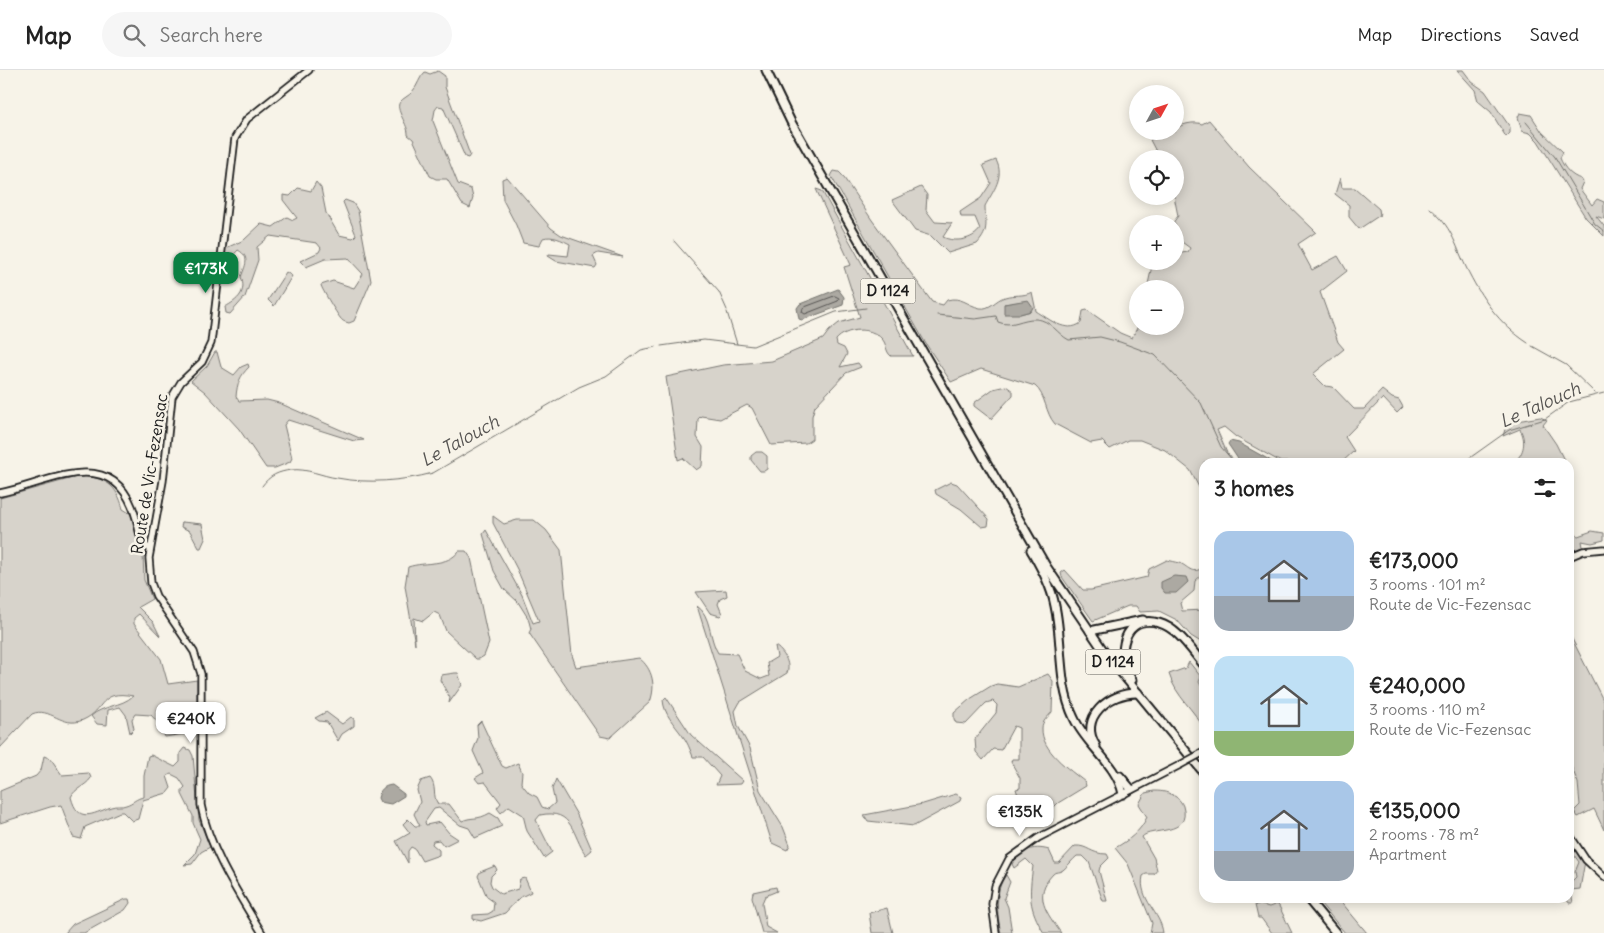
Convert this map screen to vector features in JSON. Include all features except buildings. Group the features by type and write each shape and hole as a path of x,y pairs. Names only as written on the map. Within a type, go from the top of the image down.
{"highway":[{"name":"D 1124","path":"766,70 791,122 1051,574 1090,631 1199,767"},
{"path":"1014,511 1016,520 1052,592 1057,616 1065,689 1072,715 1085,737 1117,777 1123,794"},
{"path":"1090,631 1160,618 1177,628 1199,653"},
{"path":"1131,790 1096,746 1090,728 1092,718 1103,705 1130,693 1140,695 1140,690 1125,668 1121,649 1125,637 1141,624 1159,622 1168,627 1199,660"},
{"path":"1310,903 1336,933"}],"main road":[{"name":"Route de Vic-Fezensac","path":"262,933 213,844 204,820 201,805 201,674 194,652 156,596 149,571 149,548 163,482 172,397 181,382 202,362 211,344 235,138 247,119 309,70"},
{"path":"0,493 78,472 103,476 112,481 126,496 134,512 143,543 149,548"},
{"path":"1574,555 1583,551 1604,549"},
{"path":"996,933 992,904 995,886 1009,859 1031,842 1199,755"},
{"path":"1574,841 1592,867 1604,877"}],"shaded area":[{"path":"1457,70 1463,70 1472,82 1485,91 1510,127 1510,133 1506,137 1491,112 1478,101 1475,90"},
{"path":"438,71 445,76 445,87 470,155 468,158 465,157 443,107 438,106 435,110 433,121 458,184 471,189 473,198 470,208 462,204 447,179 436,179 430,176 413,139 408,135 399,109 400,102 414,90 425,72 430,74"},
{"path":"1520,113 1531,115 1542,132 1563,152 1560,158 1562,162 1571,174 1581,179 1583,182 1580,189 1592,205 1597,199 1604,202 1604,219 1596,216 1604,226 1604,236 1586,218 1538,141 1530,133 1522,131 1518,117"},
{"path":"1209,120 1249,167 1316,232 1298,244 1312,270 1338,256 1347,271 1320,292 1338,342 1344,349 1313,374 1325,386 1333,387 1354,409 1364,409 1382,390 1392,398 1399,400 1403,407 1397,413 1383,398 1345,437 1354,451 1346,458 1274,458 1236,437 1224,427 1217,430 1227,453 1231,458 1199,458 1199,487 1190,470 1165,450 1140,440 1128,440 1110,449 1102,441 1091,443 1055,424 1049,415 1039,390 1035,386 981,369 951,382 926,344 831,176 834,171 842,175 872,220 932,302 943,305 947,300 956,299 975,307 984,308 1005,297 1032,292 1036,311 1064,326 1075,326 1081,323 1083,311 1087,310 1120,333 1132,338 1134,335 1184,335 1184,280 1149,280 1151,270 1184,270 1184,253 1188,252 1190,248 1184,244 1184,215 1178,215 1176,205 1184,205 1184,150 1155,150 1150,140 1184,140 1184,125 1202,124","holes":["1019,302 1031,311 1020,314 1004,304"]},
{"path":"996,160 999,178 985,206 985,230 977,244 948,253 931,236 915,231 892,200 921,187 927,195 926,210 935,222 952,223 943,237 953,240 968,238 980,229 975,217 961,217 960,212 981,198 991,183 983,165"},
{"path":"507,177 551,228 561,235 623,257 598,253 593,256 597,265 595,268 556,261 548,256 549,254 568,256 570,244 560,240 550,237 543,238 539,246 523,243 503,200 502,179"},
{"path":"1340,178 1342,188 1355,188 1379,209 1380,215 1359,229 1349,217 1349,205 1335,194"},
{"path":"316,182 321,188 326,213 339,235 353,238 356,235 343,202 345,200 353,203 358,211 371,281 354,321 349,323 342,320 330,303 321,285 333,281 354,288 363,274 348,258 325,259 306,267 300,261 319,252 321,248 317,243 270,236 257,247 258,260 245,297 230,314 226,313 225,307 234,301 242,291 243,282 241,277 246,259 238,250 227,262 224,254 226,248 244,240 261,224 273,227 287,217 293,220 297,218 283,200 283,195 290,196 298,188 311,191"},
{"path":"816,189 822,191 913,356 891,356 882,339 872,332 865,330 852,331 840,336 836,340 837,345 844,348 847,354 840,367 858,363 861,367 846,373 815,406 812,416 812,439 806,443 771,445 752,408 747,405 720,419 701,416 698,419 697,437 703,447 702,466 696,470 683,458 678,460 666,377 723,365 772,361 823,339 839,323 860,317 844,267 851,265"},
{"path":"286,272 292,276 274,306 268,300"},
{"path":"215,352 217,352 221,367 234,375 241,367 248,364 249,367 241,377 237,388 236,397 239,401 267,400 279,403 364,440 354,441 288,420 284,425 292,458 290,462 275,468 266,468 239,429 205,392 191,381 207,366"},
{"path":"1006,386 1013,391 1013,395 991,419 974,406 974,403 993,389"},
{"path":"1540,417 1547,420 1543,425 1563,458 1518,458 1524,442 1520,429 1503,436 1506,426 1517,421"},
{"path":"756,452 762,452 767,456 767,469 764,471 760,471 751,460 751,456"},
{"path":"80,476 96,478 109,484 117,494 123,509 131,514 143,554 144,580 152,599 138,607 153,622 160,636 139,614 134,618 134,624 161,659 168,684 197,680 197,732 165,737 160,725 151,715 135,714 132,719 134,729 130,733 126,715 120,707 108,710 107,725 97,724 91,716 96,712 128,700 133,696 114,695 108,698 90,716 76,722 62,720 45,713 38,712 32,714 0,748 0,498"},
{"path":"951,482 957,484 989,519 988,526 982,527 961,509 936,494 935,490"},
{"path":"493,516 504,524 517,520 534,520 546,530 561,550 572,655 576,667 639,658 647,667 653,684 650,702 610,738 600,736 529,633 531,629 528,618 518,602 504,589 494,571 483,534 486,530 522,595 533,623 539,621 517,569 493,523"},
{"path":"182,522 202,524 205,539 201,548 199,548 190,531 181,527"},
{"path":"1592,531 1604,533 1604,540 1592,543 1582,541 1583,547 1574,550 1574,533 1578,536"},
{"path":"459,551 466,551 471,558 489,643 484,656 479,659 476,659 446,631 440,615 434,612 423,621 414,618 415,644 405,586 408,567 442,562"},
{"path":"1167,560 1180,563 1194,571 1199,569 1199,577 1195,581 1194,591 1180,603 1182,611 1199,610 1199,641 1191,636 1177,620 1159,611 1140,612 1136,606 1128,606 1093,621 1061,573 1065,570 1083,590 1091,590 1147,577 1149,569"},
{"path":"726,590 727,596 720,599 718,604 722,614 720,616 710,613 696,592"},
{"path":"697,606 705,615 718,653 737,654 745,671 761,679 769,676 767,663 777,657 775,646 781,651 787,661 787,673 740,702 735,711 738,726 750,748 760,790 783,827 790,845 787,850 772,843"},
{"path":"1574,643 1604,702 1604,830 1594,809 1578,817 1574,811 1580,805 1578,783 1574,773"},
{"path":"1189,662 1199,674 1199,721 1176,689 1169,674 1186,668"},
{"path":"458,673 462,685 449,703 450,698 440,680 441,675"},
{"path":"1048,674 1053,681 1052,712 1043,723 1043,736 1046,744 1057,759 1085,782 1086,786 1058,803 1041,820 1034,822 1026,820 1016,789 1020,788 1020,778 1011,762 1012,759 1019,759 1019,728 1014,726 1001,750 993,749 983,760 976,752 975,739 996,713 997,705 993,701 986,703 966,724 956,723 954,713 970,699 991,686 997,684 1018,687"},
{"path":"666,697 691,735 743,781 741,784 716,785 720,776 703,757 693,757 690,748 665,710 663,700"},
{"path":"326,712 342,724 351,717 354,719 354,726 342,734 338,741 327,722 319,721 315,718"},
{"path":"481,721 502,766 506,768 518,763 522,772 521,783 529,793 537,797 542,807 548,809 555,803 552,789 556,779 577,815 592,850 586,855 570,825 560,816 551,814 540,815 536,820 552,852 544,858 527,831 523,815 509,806 501,813 497,808 501,803 485,782 479,783 475,778 483,773 473,751 478,738 477,725"},
{"path":"184,748 190,750 193,756 199,820 210,847 201,852 192,864 184,865 195,854 200,839 193,823 193,816 182,794 182,790 185,787 179,778 171,774 167,776 171,788 167,793 143,800 138,819 132,821 123,812 120,812 85,827 81,839 73,837 61,805 0,823 0,791 36,776 41,770 44,756 51,759 62,775 89,773 91,778 71,797 78,811 86,815 113,806 124,806 144,797 144,776 148,756 151,755 175,767 180,762 180,753"},
{"path":"430,778 438,804 449,804 462,821 490,813 498,818 502,826 475,838 469,828 460,825 439,808 434,809 425,822 426,825 440,822 449,833 458,839 444,846 439,840 433,841 432,844 439,850 439,855 422,861 415,849 411,847 408,851 408,863 396,841 410,833 403,824 408,819 415,826 420,826 414,814 420,802 417,790 421,781"},
{"path":"1154,791 1165,792 1177,798 1183,806 1184,816 1182,823 1176,827 1146,834 1142,837 1154,858 1157,870 1154,874 1143,876 1142,884 1163,933 1150,933 1152,923 1128,864 1115,848 1129,839 1141,827 1147,817 1139,804 1145,793"},
{"path":"956,794 961,797 960,801 914,826 868,821 864,815 923,804"},
{"path":"1075,846 1107,854 1109,858 1100,867 1099,871 1107,901 1103,901 1089,862 1083,856 1077,856 1062,871 1054,873 1043,890 1044,904 1061,933 1044,933 1032,908 1031,885 1033,866 1026,859 1014,868 1012,864 1027,850 1037,848 1049,850 1055,863 1059,863"},
{"path":"1574,847 1585,861 1580,889 1574,890 1575,872 1579,862 1574,855"},
{"path":"495,866 497,870 491,876 490,882 492,887 501,894 518,889 520,879 525,878 531,892 519,898 505,913 481,921 473,919 473,915 488,914 493,911 494,902 487,897 478,876 480,872"},
{"path":"1006,875 1010,882 1004,898 1008,907 1012,933 1001,933 998,918 998,895"},
{"path":"776,887 777,891 765,896 762,903 766,927 777,933 762,933 752,897 753,892"},
{"path":"129,899 130,903 125,910 84,933 65,933 73,924"},
{"path":"1320,903 1342,903 1367,933 1345,933"},
{"path":"1259,904 1269,907 1277,904 1292,933 1272,933 1261,918 1258,918 1255,905"},
{"path":"887,908 893,933 872,933 869,913"}],"water":[{"path":"838,289 844,297 843,305 802,320 799,319 797,308 800,304"},
{"path":"1028,300 1033,307 1031,311 1020,314 1004,314 1004,304"},
{"path":"1230,441 1239,443 1266,458 1237,458 1228,444"},
{"path":"1174,576 1186,577 1188,582 1176,593 1165,593 1161,588 1161,582"},
{"path":"392,785 404,796 391,804 380,802 378,798 381,791 384,787"}],"waterway":[{"path":"1526,122 1555,157 1595,224 1604,231"},
{"path":"1430,208 1448,228 1466,267 1492,310 1508,327 1528,343"},
{"path":"674,241 719,292 727,310"},
{"name":"Le Talouch","path":"661,346 704,340 753,346 836,312 866,308"},
{"path":"727,312 737,344"},
{"name":"Le Talouch","path":"937,315 975,319 996,316 998,322 1003,324 1036,319 1046,322 1069,340 1100,337 1155,355 1201,403 1221,447 1231,458"},
{"path":"1532,346 1566,365 1595,393"},
{"name":"Le Talouch","path":"262,486 275,475 291,470 303,470 331,477 361,481 398,480 433,473 579,387 606,376 641,350 656,347"},
{"name":"Le Talouch","path":"1470,458 1509,430 1545,419 1569,402 1604,393"}]}
